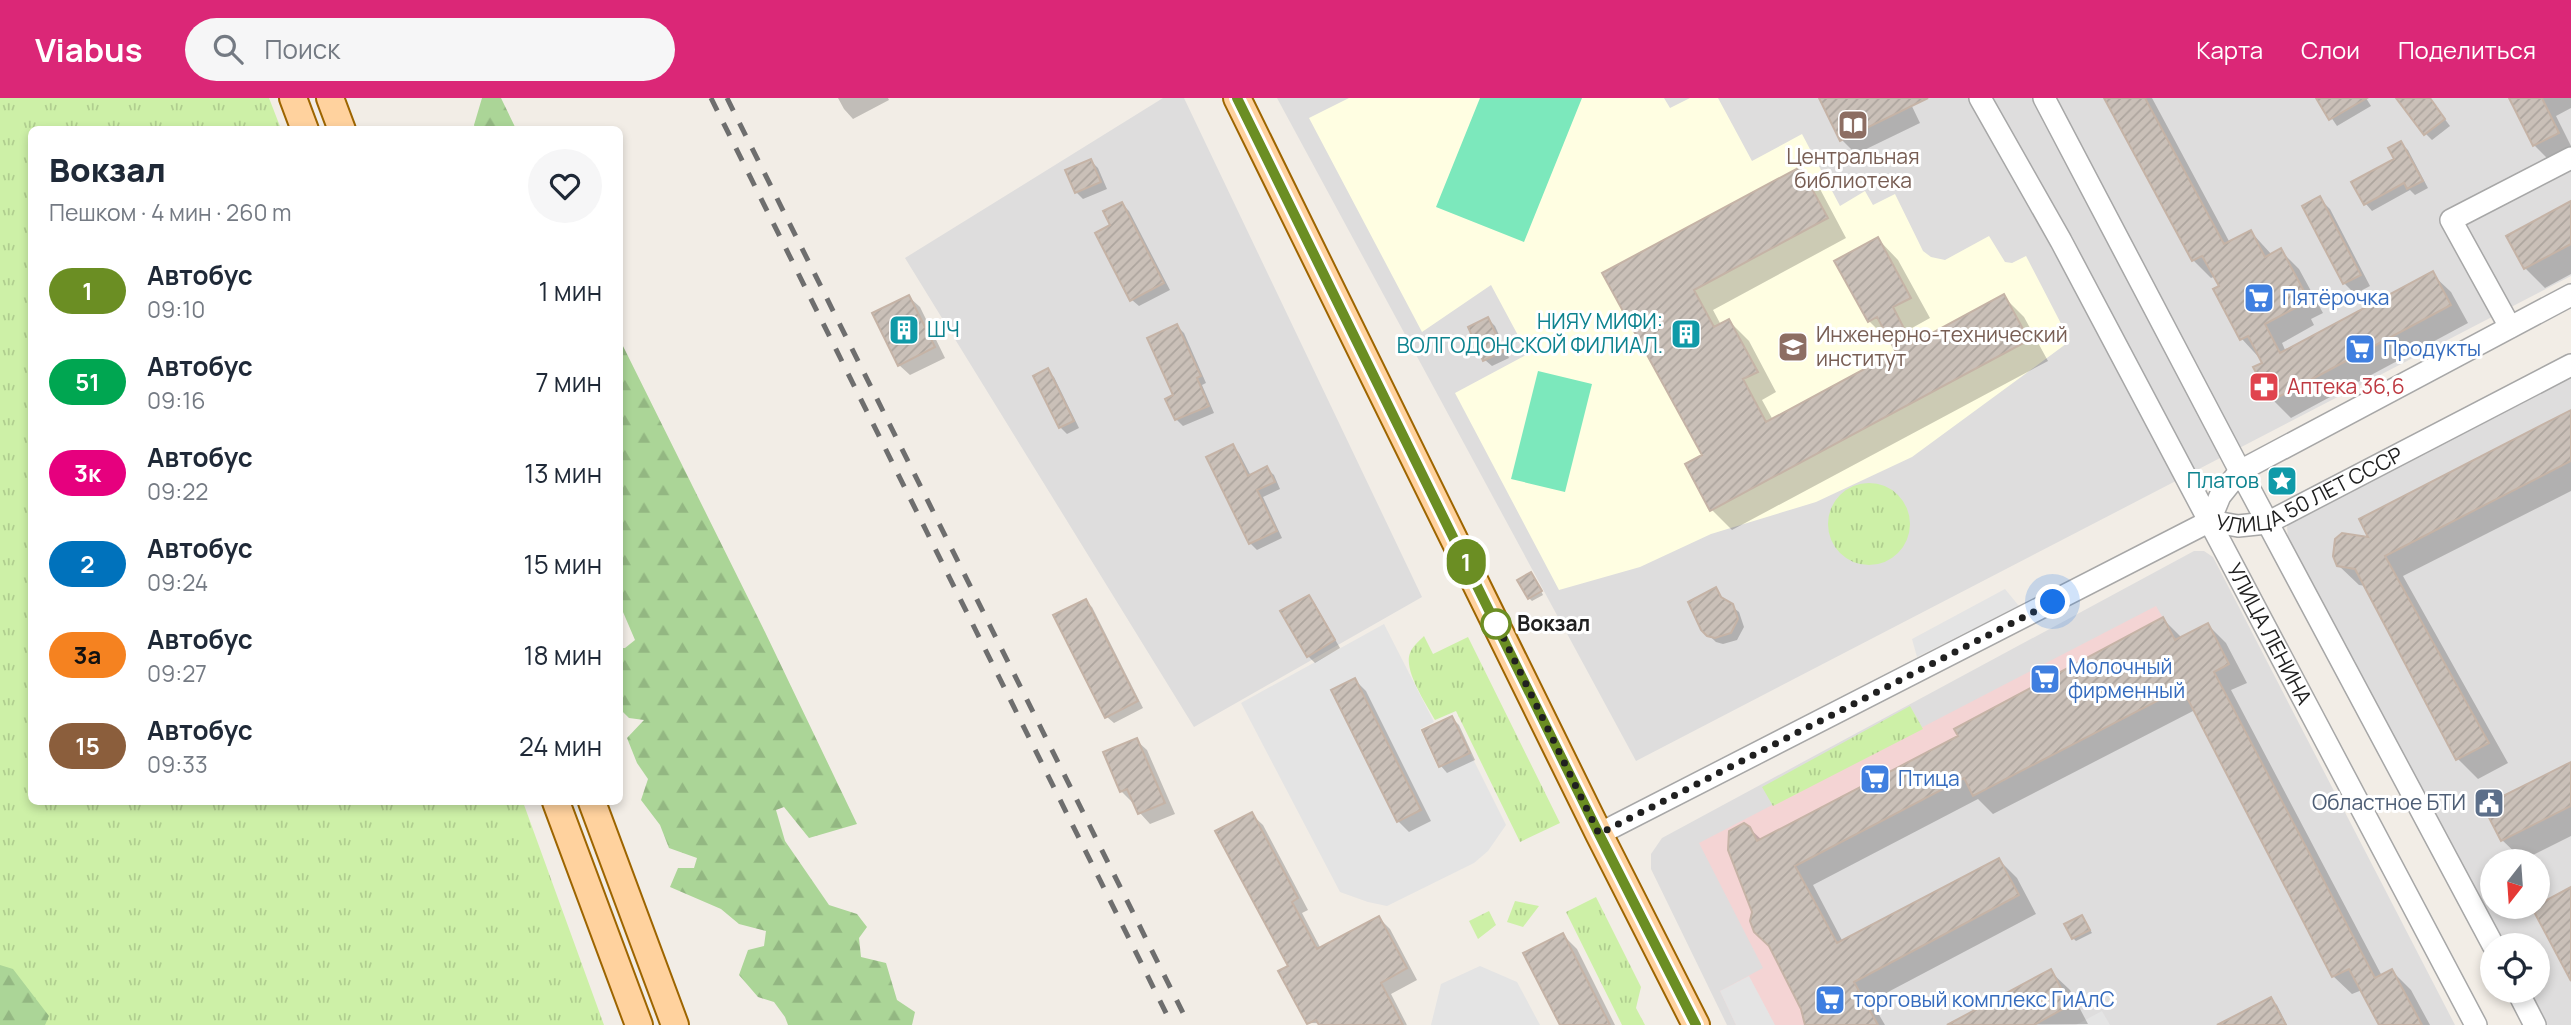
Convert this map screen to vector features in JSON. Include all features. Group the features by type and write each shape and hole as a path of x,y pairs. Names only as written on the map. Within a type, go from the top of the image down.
{"main road":[{"path":"293,98 304,126"},
{"path":"330,98 340,126"},
{"path":"1237,98 1599,834 1696,1025"},
{"path":"557,805 639,1025"},
{"path":"593,805 675,1025"}],"street":[{"name":"УЛИЦА ЛЕНИНА","path":"1980,98 2061,241 2476,1025"},
{"path":"2044,98 2487,933"},
{"path":"2510,327 2451,220 2571,158"},
{"name":"УЛИЦА 50 ЛЕТ СССР","path":"2210,521 2220,496 2240,471 2571,295"},
{"name":"УЛИЦА 50 ЛЕТ СССР","path":"1599,834 2210,521 2238,526 2267,523 2571,365"},
{"path":"2524,1003 2535,1025"}],"shaded area":[{"path":"1163,98 1184,98 1422,597 1194,727 905,258"},
{"path":"1277,98 2571,98 2571,276 1636,761"},
{"name":"Инженерно-технический институт","path":"1349,98 1664,98 1670,108 1690,98 1718,98 1752,161 1802,134 1840,206 1865,191 1873,205 1895,194 1923,251 1931,257 1945,260 1989,236 2005,262 2012,263 2026,256 2070,341 1912,457 1816,502 1711,534 1640,567 1559,590 1455,393 1528,354 1491,285 1422,332 1309,118"},
{"path":"2571,374 2571,1025 2544,1025 2532,1003 2550,1003 2550,933 2496,933 2488,919 2550,919 2550,849 2480,849 2480,903 2288,538 2287,527 2296,517"},
{"path":"2194,551 2204,551 2213,557 2455,1025 1727,1025 1651,869 1651,854 1662,838"},
{"path":"2005,589 2019,606 1917,657 1912,639"},
{"path":"2156,606 2170,630 2076,681 1957,736 1758,841 1858,1025 1736,1025 1720,991 1763,968 1699,843"},
{"path":"1384,624 1434,722 1420,729 1438,768 1470,753 1506,825 1488,851 1474,863 1387,906 1340,892 1241,703"},
{"path":"1480,966 1517,982 1540,1025 1431,1025 1441,984"},
{"path":"1749,976 1775,1025 1736,1025 1720,991"},
{"path":"2102,1011 2110,1025 2076,1025"}],"green space":[{"path":"0,98 269,98 280,126 28,126 28,805 524,805 604,1025 0,1025"},
{"path":"482,98 501,98 515,126 474,126"},
{"path":"1480,98 1582,98 1524,242 1436,207"},
{"path":"623,346 857,824 809,838 784,807 776,810 785,841 829,905 857,914 867,927 859,938 861,957 886,963 897,1000 915,1012 912,1025 788,1025 774,1002 758,997 739,975 748,950 764,946 766,931 739,924 721,909 670,887 678,868 694,868 697,858 669,848 660,825 641,800 648,779 637,763 627,738 644,720 629,718 623,712 623,648 635,640 623,612"},
{"path":"1538,371 1592,384 1565,492 1511,479"},
{"path":"1869,483 1885,486 1898,495 1907,508 1910,524 1907,540 1898,553 1885,562 1869,565 1853,562 1840,553 1831,540 1828,524 1831,508 1840,495 1853,486"},
{"path":"1424,636 1433,654 1468,637 1560,823 1520,842 1456,711 1435,720 1417,687 1409,660 1413,648"},
{"path":"1910,706 1923,729 1773,806 1762,787"},
{"path":"1596,897 1641,987 1636,1008 1645,1025 1622,1025 1566,912"},
{"path":"1515,901 1539,906 1523,927 1507,922"},
{"path":"1489,911 1496,925 1478,939 1469,921"},
{"path":"0,965 13,969 49,1016 45,1025 0,1025"}],"building":[{"name":"Центральная библиотека","path":"1819,98 1928,98 1840,141"},
{"path":"2104,98 2145,98 2224,244 2251,230 2265,257 2281,248 2306,295 2294,301 2297,307 2265,324 2280,353 2433,271 2451,305 2271,401 2253,367 2262,363 2248,336 2240,340 2213,289 2219,286 2202,256 2192,261"},
{"path":"2316,98 2367,98 2329,120"},
{"path":"2396,98 2430,98 2445,119 2424,135"},
{"path":"2509,98 2542,98 2559,133 2533,146"},
{"path":"2401,141 2423,181 2407,189 2404,183 2364,205 2351,182 2394,159 2388,148"},
{"path":"1091,159 1101,182 1075,193 1065,170"},
{"name":"НИЯУ МИФИ: ВОЛГОДОНСКОЙ ФИЛИАЛ.","path":"1800,167 1828,218 1694,290 1714,327 1729,319 1758,372 1743,379 1766,422 1896,352 1877,317 1868,322 1834,261 1878,237 1911,298 1893,307 1912,344 2004,294 2029,340 1710,511 1685,464 1702,455 1602,273"},
{"path":"2320,196 2361,275 2343,284 2302,206"},
{"path":"2571,201 2571,244 2524,269 2506,236"},
{"path":"1122,202 1164,283 1130,301 1095,233 1110,225 1103,211"},
{"name":"ШЧ","path":"909,295 935,347 898,366 872,313"},
{"path":"1488,317 1504,351 1483,361 1468,327"},
{"path":"1177,324 1201,376 1197,378 1209,406 1175,420 1165,399 1173,395 1147,338"},
{"path":"1048,368 1074,421 1059,428 1033,376"},
{"path":"2571,410 2571,461 2385,556 2489,743 2456,760 2355,569 2337,566 2333,556 2335,539 2342,533 2368,537 2359,519"},
{"path":"1233,444 1248,476 1267,466 1275,482 1257,490 1277,531 1249,544 1206,457"},
{"path":"1531,572 1542,591 1528,599 1517,580"},
{"path":"1716,587 1721,597 1733,604 1738,619 1731,633 1715,638 1707,636 1701,630 1688,602"},
{"path":"1309,595 1335,640 1307,657 1280,611"},
{"path":"1086,599 1138,701 1105,718 1053,615"},
{"path":"2163,617 2175,640 2208,623 2229,664 2214,672 2375,978 2392,969 2422,1025 2379,1025 2349,969 2332,977 2182,688 1973,796 1964,778 1795,866 1837,943 1999,858 2019,895 1854,982 1878,1025 1805,1025 1801,1009 1769,946 1754,932 1750,921 1752,912 1728,850 1729,831 1744,823 1750,827 1757,841 1958,736 1954,729"},
{"path":"1355,678 1421,810 1397,822 1331,690"},
{"path":"1452,716 1470,753 1439,767 1422,730"},
{"path":"1137,738 1165,803 1138,814 1127,789 1120,792 1103,752"},
{"path":"2571,762 2571,806 2501,841 2483,806"},
{"path":"1252,812 1298,898 1292,902 1317,949 1379,916 1407,968 1381,983 1403,1025 1319,1025 1316,1020 1307,1024 1278,971 1288,966 1215,831"},
{"path":"2571,887 2571,981 2550,942 2550,933 2545,933 2538,919 2550,919 2550,898"},
{"path":"2082,915 2090,930 2072,939 2064,924"},
{"path":"1563,933 1610,1025 1560,1025 1523,953"},
{"path":"2051,969 2070,1005 2034,1025 1947,1025"},
{"path":"2271,997 2286,1025 2217,1025"}],"railway":[{"path":"711,98 1172,1025"},
{"path":"727,98 1189,1025"}],"bus line":[{"name":"1","path":"1237,98 1599,834 1696,1025"}],"place":[{"name":"Центральная библиотека","path":"1853,125"},
{"name":"Пятёрочка","path":"2259,298"},
{"name":"ШЧ","path":"904,330"},
{"name":"НИЯУ МИФИ: ВОЛГОДОНСКОЙ ФИЛИАЛ.","path":"1686,334"},
{"name":"Инженерно-технический институт","path":"1793,347"},
{"name":"Продукты","path":"2360,349"},
{"name":"Аптека 36,6","path":"2264,387"},
{"name":"Платов","path":"2282,481"},
{"name":"Вокзал","path":"1496,624"},
{"name":"Молочный фирменный","path":"2045,679"},
{"name":"Птица","path":"1875,779"},
{"name":"Областное БТИ","path":"2489,803"},
{"name":"торговый комплекс ГиАлС","path":"1830,1000"}],"route":[{"path":"1496,624 1492,614 1599,834 2053,602"}]}
